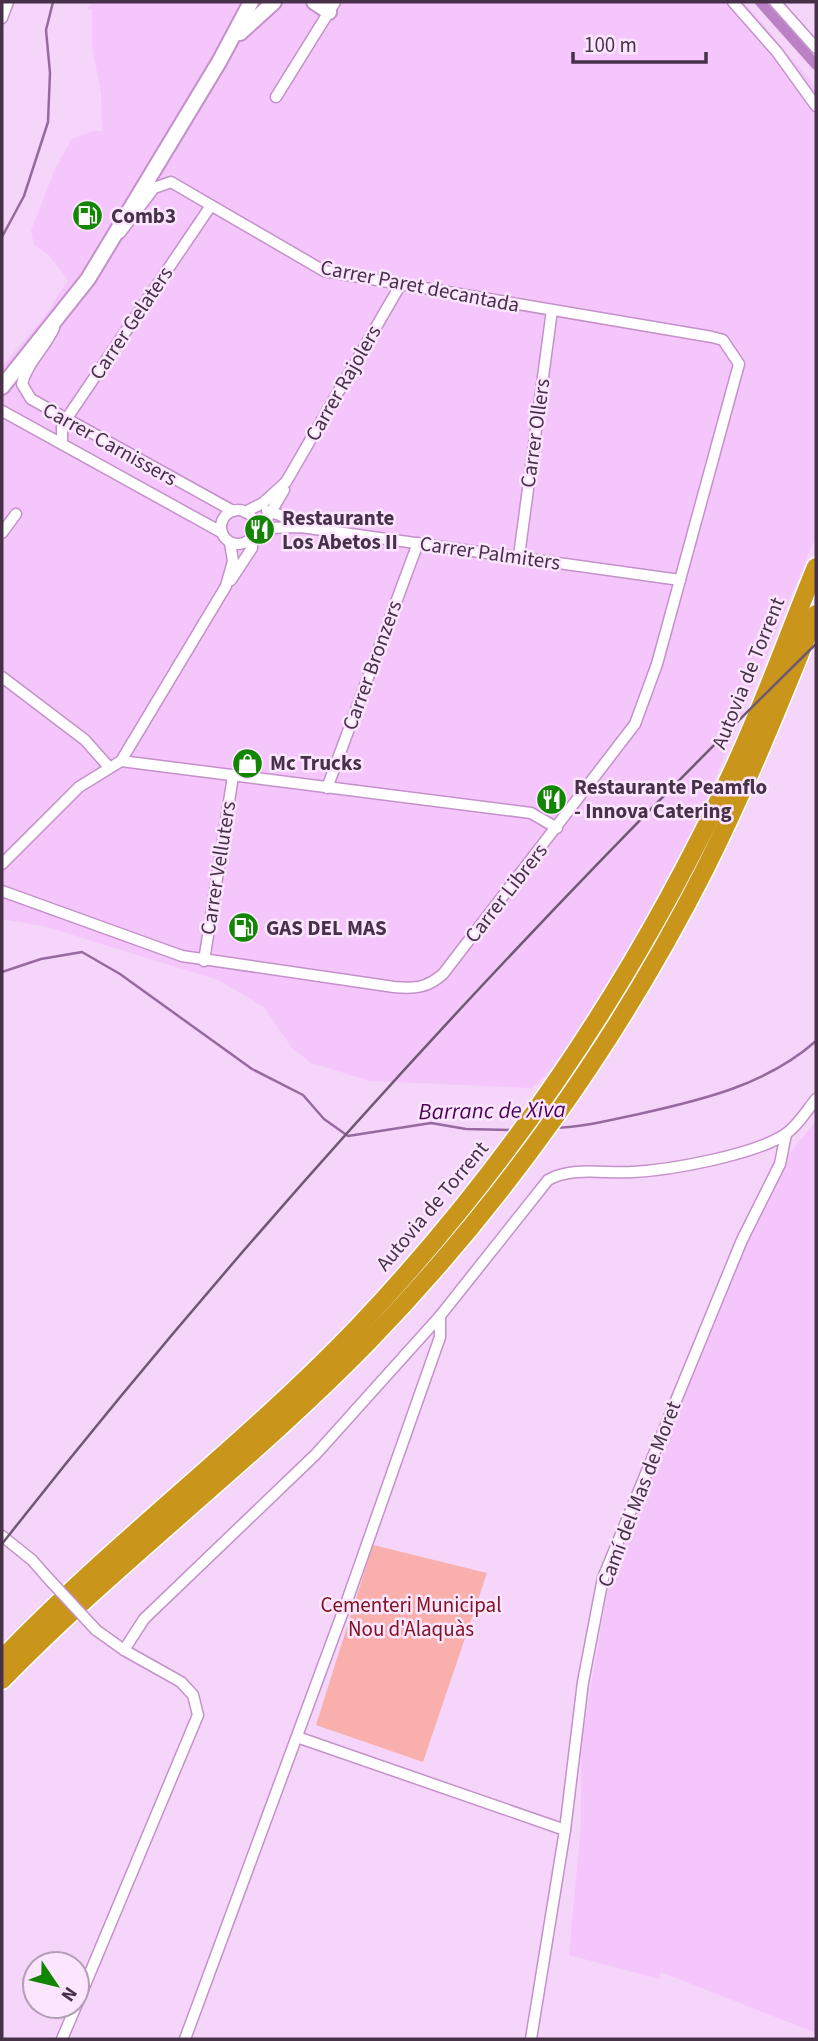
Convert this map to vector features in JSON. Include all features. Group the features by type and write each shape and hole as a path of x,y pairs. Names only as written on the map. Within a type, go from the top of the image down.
{"highway":[{"name":"Autovia de Torrent","path":"2,1658 44,1615 287,1395 355,1329 421,1258 498,1164 556,1084 613,998 688,863 735,764 816,567"},
{"name":"Autovia de Torrent","path":"2,1680 54,1627 300,1410 370,1340 434,1270 517,1168 575,1088 628,1004 704,871 765,739 816,614"},
{"path":"2,1695 9,1683 303,1416 370,1340"},
{"path":"2,1641 233,1438 287,1395"}],"street":[{"path":"2,18 8,2"},
{"path":"2,387 57,321 110,243 219,62 251,2"},
{"path":"219,62 252,20 275,2"},
{"path":"276,97 332,7 314,2"},
{"path":"733,2 777,52 816,106"},
{"path":"775,2 816,48"},
{"name":"Carrer Paret decantada","path":"110,243 130,224 154,188 163,183 179,185 210,207 324,271 712,337 723,340 732,349"},
{"name":"Carrer Gelaters","path":"62,442 62,427 66,418 210,207"},
{"name":"Carrer Rajolers","path":"121,761 251,548 253,533 264,524 401,284"},
{"name":"Carrer Ollers","path":"519,556 552,310"},
{"name":"Carrer Carnissers","path":"57,321 22,384 31,399 233,511 249,510"},
{"name":"Carrer Librers","path":"2,891 204,961 422,988 443,974 635,723 657,664 736,379 739,364 732,349"},
{"name":"Carrer Carnissers","path":"2,411 221,532 230,543"},
{"name":"Carrer Rajolers","path":"249,510 286,482"},
{"path":"280,497 288,519"},
{"path":"230,543 244,543 253,533 249,510"},
{"name":"Carrer Palmiters","path":"249,510 271,512 300,527"},
{"path":"221,532 223,519 233,511"},
{"path":"2,533 16,514"},
{"name":"Carrer Palmiters","path":"253,533 269,528 300,527 680,580"},
{"name":"Carrer Rajolers","path":"226,586 233,561 230,543"},
{"name":"Carrer Bronzers","path":"327,788 418,543"},
{"path":"2,677 85,740 108,766"},
{"path":"2,864 79,787 108,766 121,761 531,813 557,828"},
{"name":"Carrer Velluters","path":"204,961 233,776"},
{"path":"124,1650 161,1600 316,1454 440,1317 533,1196 561,1173 634,1172 688,1165 764,1145 786,1135 816,1099"},
{"name":"Camí del Mas de Moret","path":"531,2039 565,1830 583,1682 603,1578 741,1240 780,1164 786,1135"},
{"path":"185,2039 297,1737 440,1337 440,1317"},
{"path":"2,1536 24,1553 96,1630 124,1650 181,1682 193,1695 198,1715 91,1969"},
{"path":"297,1737 565,1830"},
{"path":"62,2039 70,2020"}],"shaded area":[{"path":"95,2 744,2 816,87 816,536 697,822 611,983 559,1061 532,1088 370,1081 311,1063 292,1048 264,1007 218,980 47,927 2,919 2,366 42,320 68,280 48,254 34,245 31,231 55,169 72,139 93,131 102,131 101,93 92,46 92,10 86,8"},
{"path":"816,1121 816,2033 661,1972 659,1979 569,1955 581,1824 581,1744 610,1576 703,1342 788,1155"}],"green space":[{"name":"Cementeri Municipal Nou d'Alaquàs","path":"373,1545 487,1573 423,1762 316,1725"}],"waterway":[{"path":"2,237 24,196 48,122 50,73 46,30 53,2"},
{"path":"760,2 816,65"},
{"name":"Barranc de Xiva","path":"2,972 41,959 82,952 120,974 252,1069 303,1095 324,1119 348,1136 431,1123 466,1129 513,1130"},
{"name":"Barranc de Xiva","path":"554,1128 607,1121 663,1109 732,1089 776,1069 816,1041"}],"railway":[{"path":"2,1544 194,1309 394,1080 602,859 816,644"}],"place":[{"name":"Comb3","path":"88,216"},
{"name":"Restaurante Los Abetos II","path":"259,530"},
{"name":"Mc Trucks","path":"247,763"},
{"name":"Restaurante Peamflo - Innova Catering","path":"551,799"},
{"name":"GAS DEL MAS","path":"243,928"}]}
